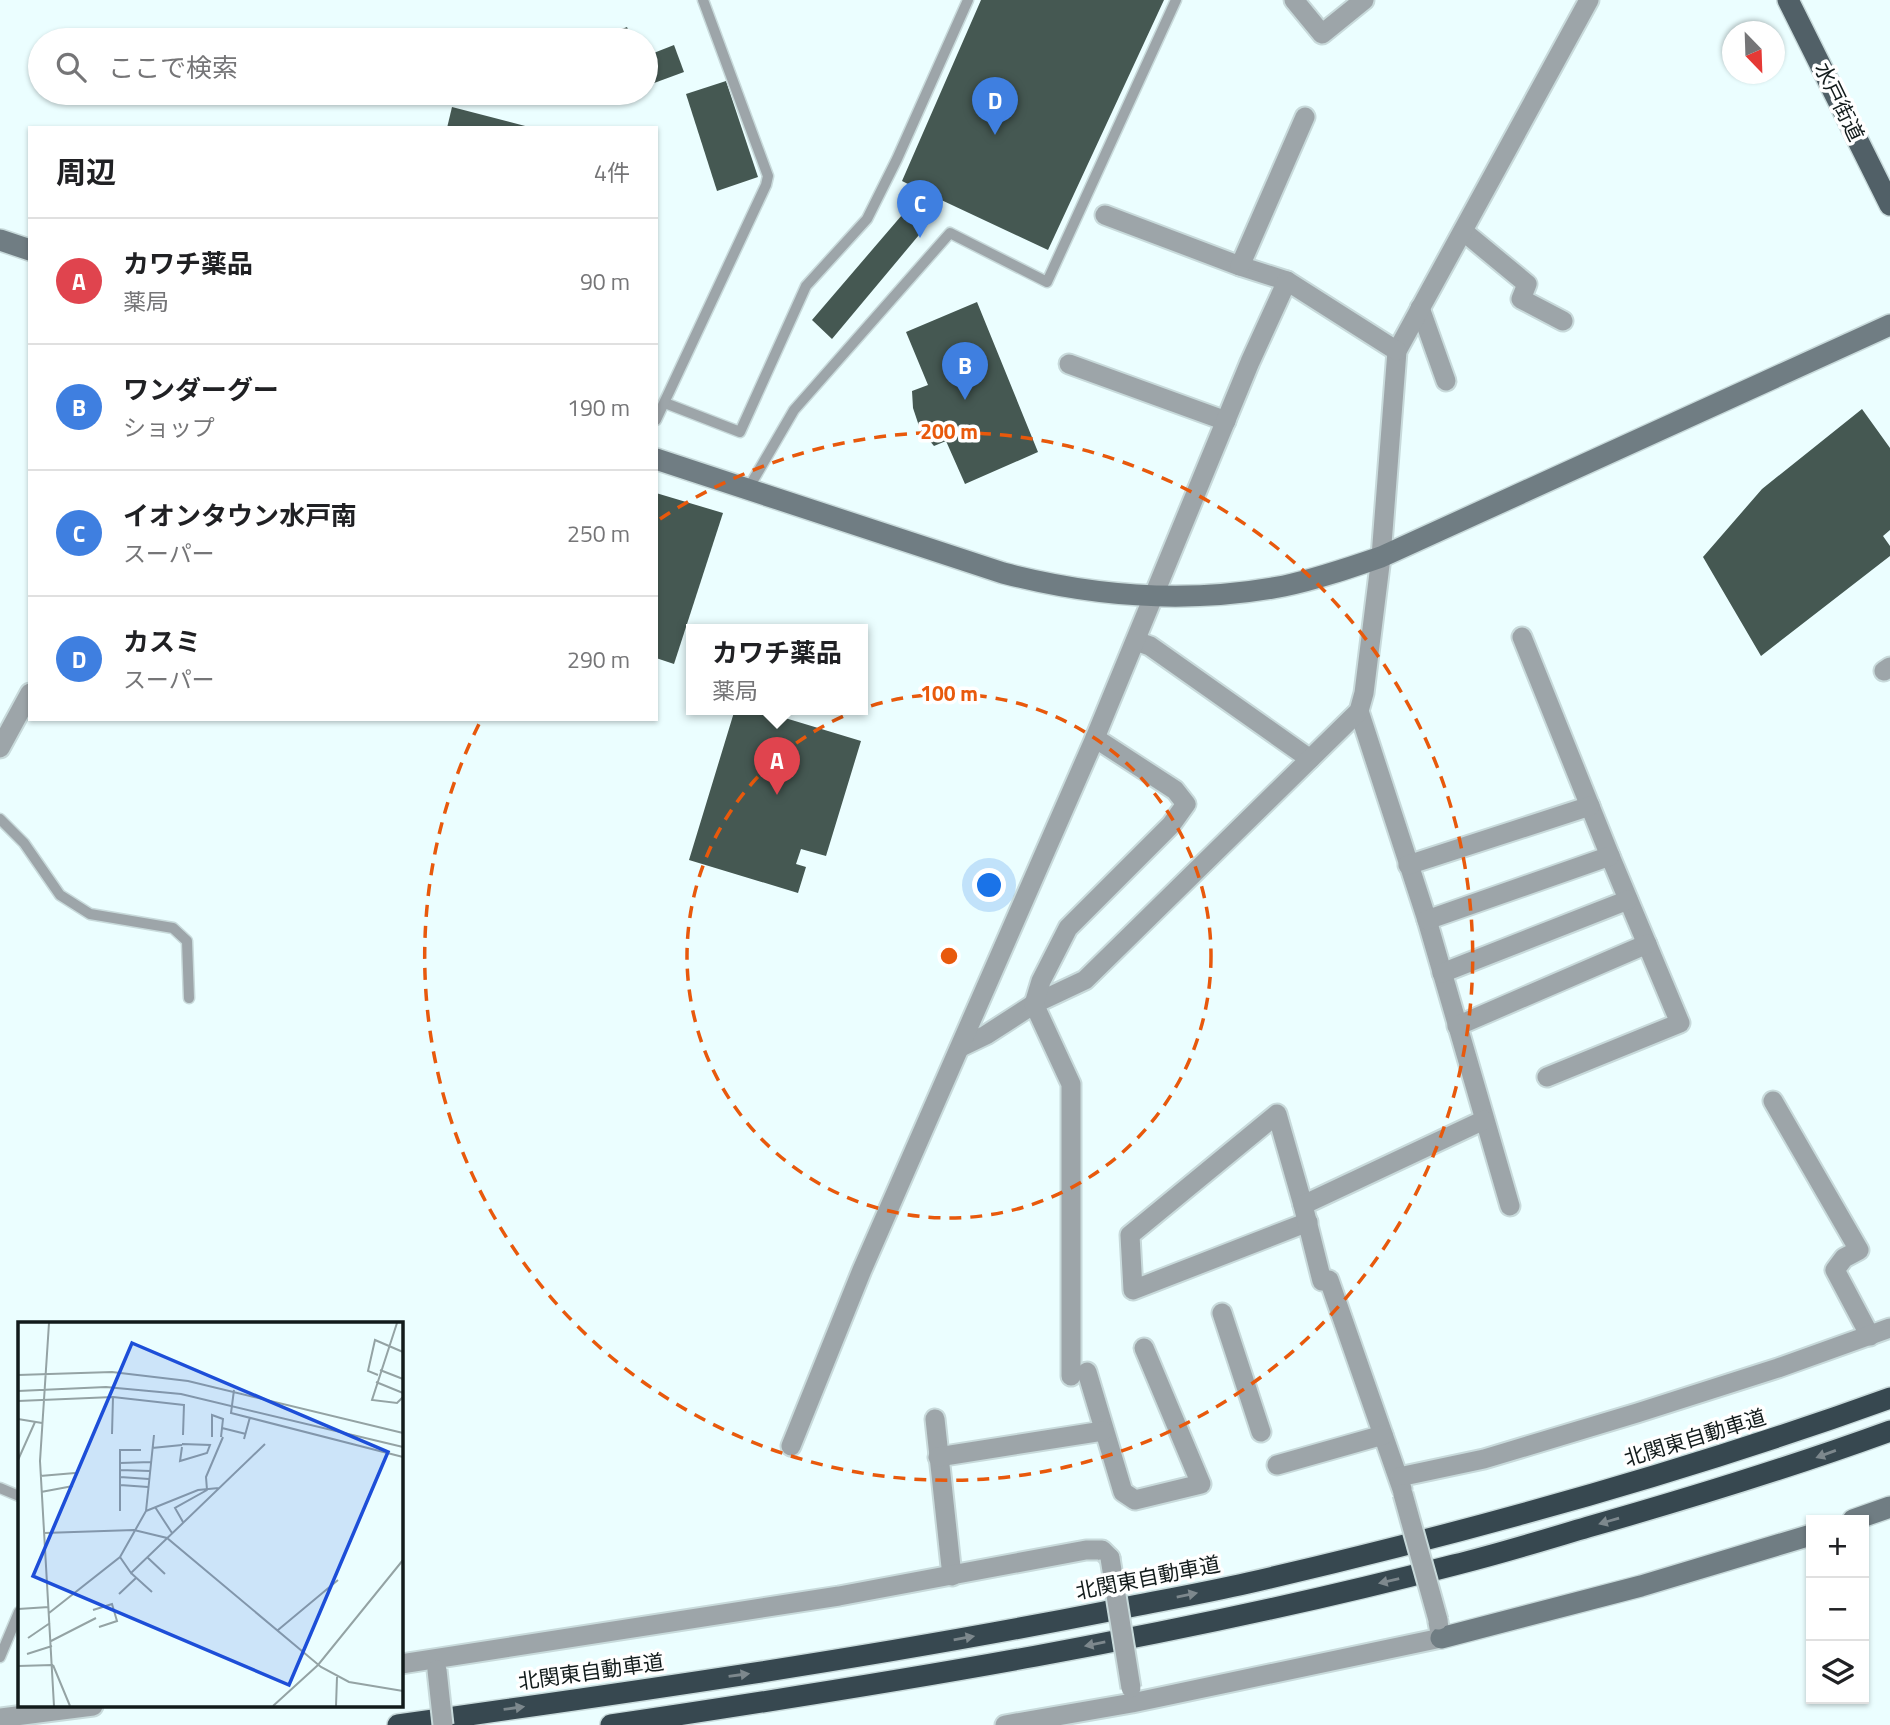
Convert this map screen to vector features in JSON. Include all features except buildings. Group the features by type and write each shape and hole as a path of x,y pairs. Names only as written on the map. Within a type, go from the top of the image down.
{"highway":[{"name":"北関東自動車道","path":"398,1725 815,1664 1026,1628 1244,1584 1450,1534 1664,1474 1796,1432 1890,1398"},
{"path":"611,1725 819,1694 1031,1657 1251,1613 1455,1565 1614,1520 1801,1464 1890,1430"}],"main road":[{"name":"水戸街道","path":"1788,0 1890,205"}],"street":[{"path":"1294,0 1322,34 1364,0"},
{"path":"961,1047 986,1035 1034,1004 1085,980 1359,711 1364,694 1381,557 1396,351 1589,0"},
{"path":"1240,266 1305,117"},
{"path":"1105,215 1287,281 1396,351"},
{"path":"1463,231 1527,284 1521,299 1563,321"},
{"path":"0,240 28,249"},
{"path":"791,1446 872,1245 1095,738 1287,281"},
{"path":"1420,308 1446,381"},
{"path":"658,460 1003,573 1041,583 1106,594 1155,597 1226,593 1282,586 1324,576 1381,557 1890,326"},
{"path":"1069,364 1226,421"},
{"path":"1522,637 1680,1023 1547,1077"},
{"path":"1136,640 1150,646 1310,759"},
{"path":"0,748 28,697"},
{"path":"1359,711 1427,920 1510,1206"},
{"path":"1095,738 1175,790 1186,804 1171,825 1068,928 1041,981 1034,1004 1071,1084 1079,1374 1103,1431 1122,1492 1135,1500 1201,1484 1144,1348"},
{"path":"1408,865 1590,806"},
{"path":"1427,920 1610,856"},
{"path":"1441,973 1628,900"},
{"path":"1457,1026 1647,944"},
{"path":"1773,1101 1859,1250 1844,1258 1835,1270 1870,1336"},
{"path":"1439,1629 1401,1486 1326,1281 1305,1213 1277,1114 1130,1235 1132,1290 1305,1213 1484,1120"},
{"path":"1222,1313 1261,1432"},
{"path":"1401,1486 1727,1384 1890,1328"},
{"path":"935,1419 952,1576"},
{"path":"938,1457 1103,1431"},
{"path":"1276,1465 1383,1435"},
{"path":"1867,1515 1890,1507"},
{"path":"1005,1725 1131,1695 1641,1586 1806,1536"},
{"path":"402,1664 436,1664 839,1596 1086,1550 1102,1550 1110,1558 1131,1695"},
{"path":"436,1664 443,1725"},
{"path":"0,1718 78,1708"}],"lane":[{"path":"658,416 768,176 703,0"},
{"path":"665,403 740,432 806,286 867,219 897,159 968,0"},
{"path":"748,489 794,410 950,233 1047,282 1176,0"},
{"path":"0,819 24,843 60,895 90,915 173,928 187,941 189,998"},
{"path":"0,1488 18,1496"},
{"path":"0,1657 18,1614"}],"place":[{"name":"カスミ","path":"995,135"},
{"name":"イオンタウン水戸南","path":"920,238"},
{"name":"ワンダーグー","path":"965,400"},
{"name":"カワチ薬品","path":"777,795"}]}
